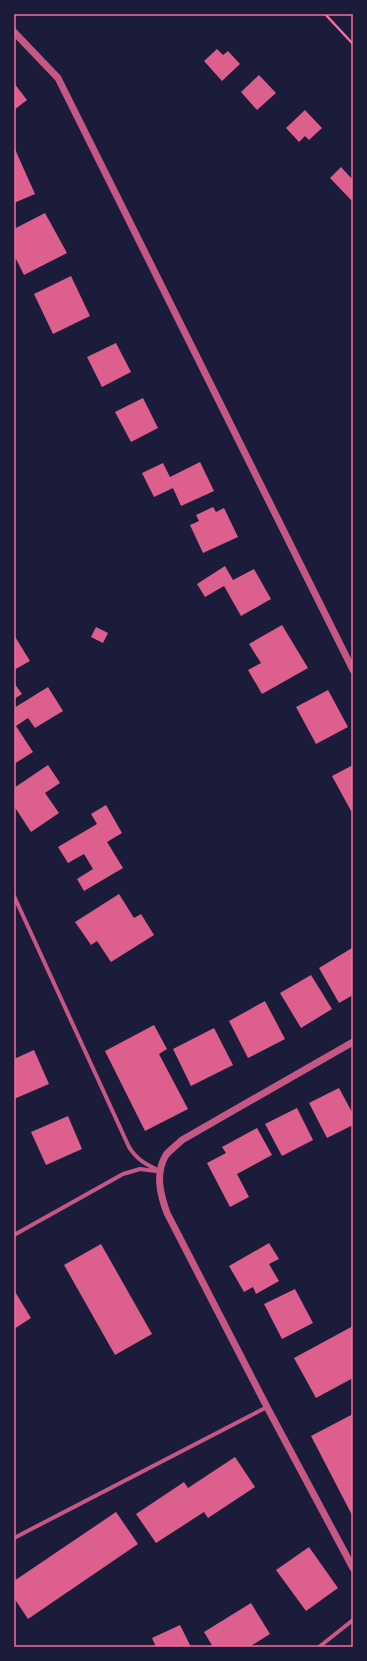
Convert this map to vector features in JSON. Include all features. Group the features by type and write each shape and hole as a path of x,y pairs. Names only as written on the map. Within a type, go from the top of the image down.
{"street":[{"path":"14,32 58,78 353,670"},
{"path":"14,896 129,1147 134,1156 142,1163 160,1171"},
{"path":"353,1042 182,1140 166,1155 160,1171 160,1193 167,1213 267,1407 353,1568"},
{"path":"14,1235 123,1174 140,1169 160,1171"},
{"path":"14,1538 267,1407"},
{"path":"319,1647 353,1620"}],"path":[{"path":"325,14 353,44"}],"building":[{"path":"217,49 223,55 228,51 240,64 222,81 204,61"},
{"path":"259,75 276,93 257,110 241,92"},
{"path":"14,83 27,100 14,110"},
{"path":"305,110 322,128 309,140 305,136 299,142 286,128"},
{"path":"14,147 35,194 14,203"},
{"path":"341,167 353,180 353,198 351,200 330,178"},
{"path":"45,213 67,253 24,275 14,255 14,229"},
{"path":"71,276 90,316 53,334 34,294"},
{"path":"116,343 131,372 102,387 87,357"},
{"path":"143,398 158,428 131,442 115,412"},
{"path":"200,462 214,491 181,506 173,488 154,497 142,473 163,463 170,477"},
{"path":"213,507 216,512 224,508 238,537 203,553 190,525 199,521 196,515"},
{"path":"225,566 233,580 254,569 271,599 241,616 224,586 205,597 197,584"},
{"path":"282,625 308,668 262,694 248,670 261,663 249,644"},
{"path":"96,627 108,633 103,643 91,637"},
{"path":"14,635 30,661 14,670"},
{"path":"14,683 22,694 14,699"},
{"path":"48,687 63,711 35,728 28,718 16,726 14,722 14,708"},
{"path":"328,690 348,727 316,744 296,707"},
{"path":"16,726 33,752 14,764 14,727"},
{"path":"48,765 60,783 45,793 59,813 31,832 14,806 14,788"},
{"path":"353,765 353,810 351,811 332,776"},
{"path":"106,805 122,833 107,842 123,868 84,891 77,879 93,869 84,854 68,863 58,847 97,824 91,814"},
{"path":"119,894 134,918 141,914 154,935 111,962 97,941 91,945 75,922"},
{"path":"352,948 353,995 339,1003 319,968"},
{"path":"311,975 332,1009 301,1028 280,993"},
{"path":"265,1001 285,1039 248,1058 229,1021"},
{"path":"154,1025 167,1049 159,1054 188,1109 145,1131 105,1051"},
{"path":"214,1028 233,1065 191,1086 173,1049"},
{"path":"34,1050 49,1084 14,1099 14,1059"},
{"path":"339,1088 353,1114 353,1125 327,1138 309,1103"},
{"path":"297,1108 313,1140 282,1156 265,1124"},
{"path":"68,1116 82,1149 46,1165 31,1132"},
{"path":"257,1128 272,1155 237,1174 249,1197 230,1207 207,1163 226,1153 222,1147"},
{"path":"269,1243 279,1259 269,1264 279,1281 256,1294 253,1287 244,1292 229,1266"},
{"path":"101,1244 152,1334 115,1355 64,1265"},
{"path":"295,1289 313,1323 282,1339 264,1304"},
{"path":"14,1290 31,1318 14,1329"},
{"path":"353,1326 353,1378 316,1398 294,1358"},
{"path":"353,1414 353,1517 311,1436"},
{"path":"235,1457 255,1487 208,1518 204,1512 156,1543 136,1514 184,1482 188,1488"},
{"path":"116,1512 138,1544 28,1619 14,1598 14,1581"},
{"path":"309,1547 338,1588 306,1611 276,1570"},
{"path":"251,1603 270,1634 249,1647 213,1647 204,1632"},
{"path":"180,1625 191,1647 156,1647 152,1638"}]}
